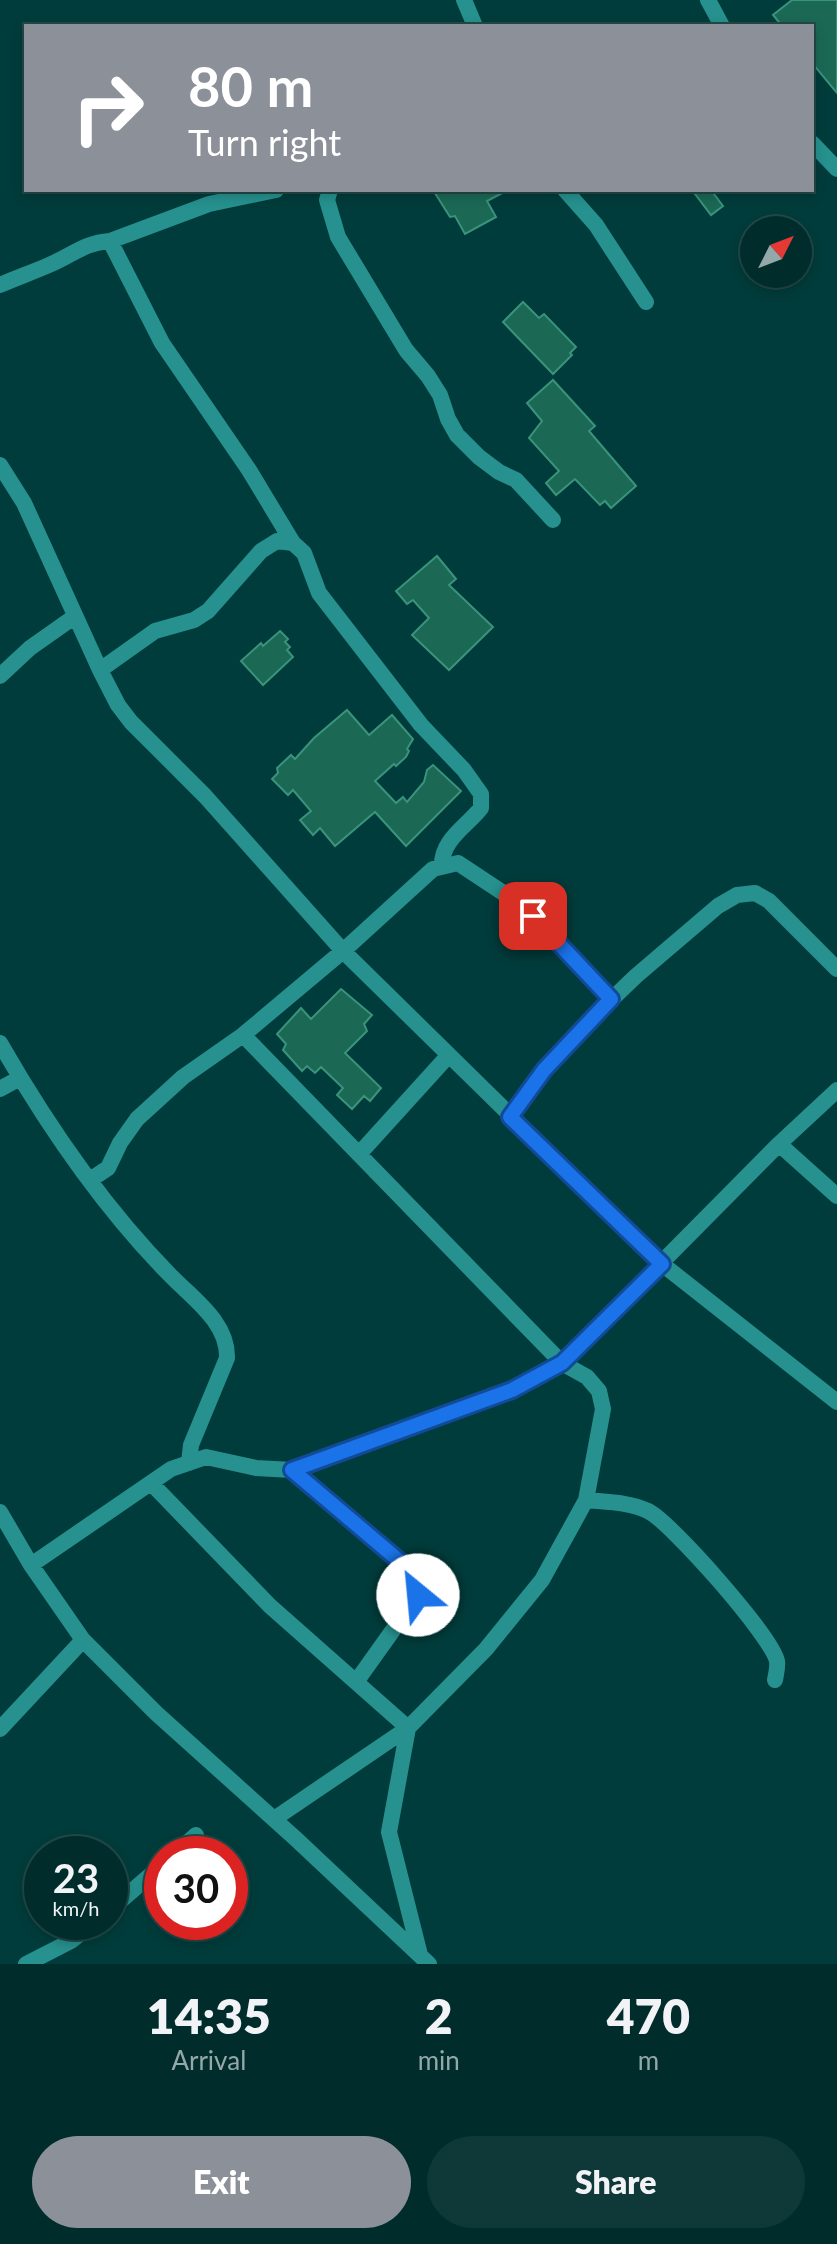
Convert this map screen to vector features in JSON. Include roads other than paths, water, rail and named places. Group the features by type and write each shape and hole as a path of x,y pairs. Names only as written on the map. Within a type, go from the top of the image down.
{"street":[{"path":"464,0 474,24"},
{"path":"708,0 721,24"},
{"path":"814,145 837,169"},
{"path":"0,285 53,264 73,250 95,242 110,241 209,204 266,192"},
{"path":"329,192 327,200 338,237 406,350 440,395 457,435 479,457 516,480 553,520"},
{"path":"567,192 596,225 646,302"},
{"path":"110,241 162,343 249,470 293,543 304,553 319,593 421,725 464,770 481,794 481,808 447,844 442,853 442,866"},
{"path":"0,465 24,503 74,617 118,705 131,722 205,796 343,951 662,1264 837,1402"},
{"path":"100,670 155,631 194,620 208,611 261,551 277,541 293,543"},
{"path":"0,676 30,648 74,617"},
{"path":"90,1180 108,1168 120,1143 137,1119 183,1077 243,1035 343,951 433,869 458,863 520,904 611,999"},
{"path":"510,1117 544,1070 611,999 718,906 737,895 755,893 769,901 837,969"},
{"path":"243,1035 562,1363 587,1377 599,1391 603,1409 586,1500 542,1580 486,1649 408,1728 274,1819"},
{"path":"0,1043 20,1078 90,1180 149,1253 217,1324 224,1336 227,1358 191,1445 189,1463"},
{"path":"360,1153 448,1056"},
{"path":"0,1089 20,1078"},
{"path":"31,1565 171,1469 206,1457 256,1468 292,1470 512,1390 562,1363 779,1144 837,1090"},
{"path":"779,1144 837,1196"},
{"path":"292,1470 417,1579 418,1595 356,1682"},
{"path":"151,1483 270,1606 408,1728"},
{"path":"586,1500 648,1511 668,1525 715,1577 770,1646 777,1662 775,1680"},
{"path":"0,1512 31,1565 83,1640 156,1713 424,1959"},
{"path":"0,1729 83,1640"},
{"path":"408,1728 389,1832 424,1959"},
{"path":"128,1894 144,1881"},
{"path":"26,1964 72,1940"}]}
